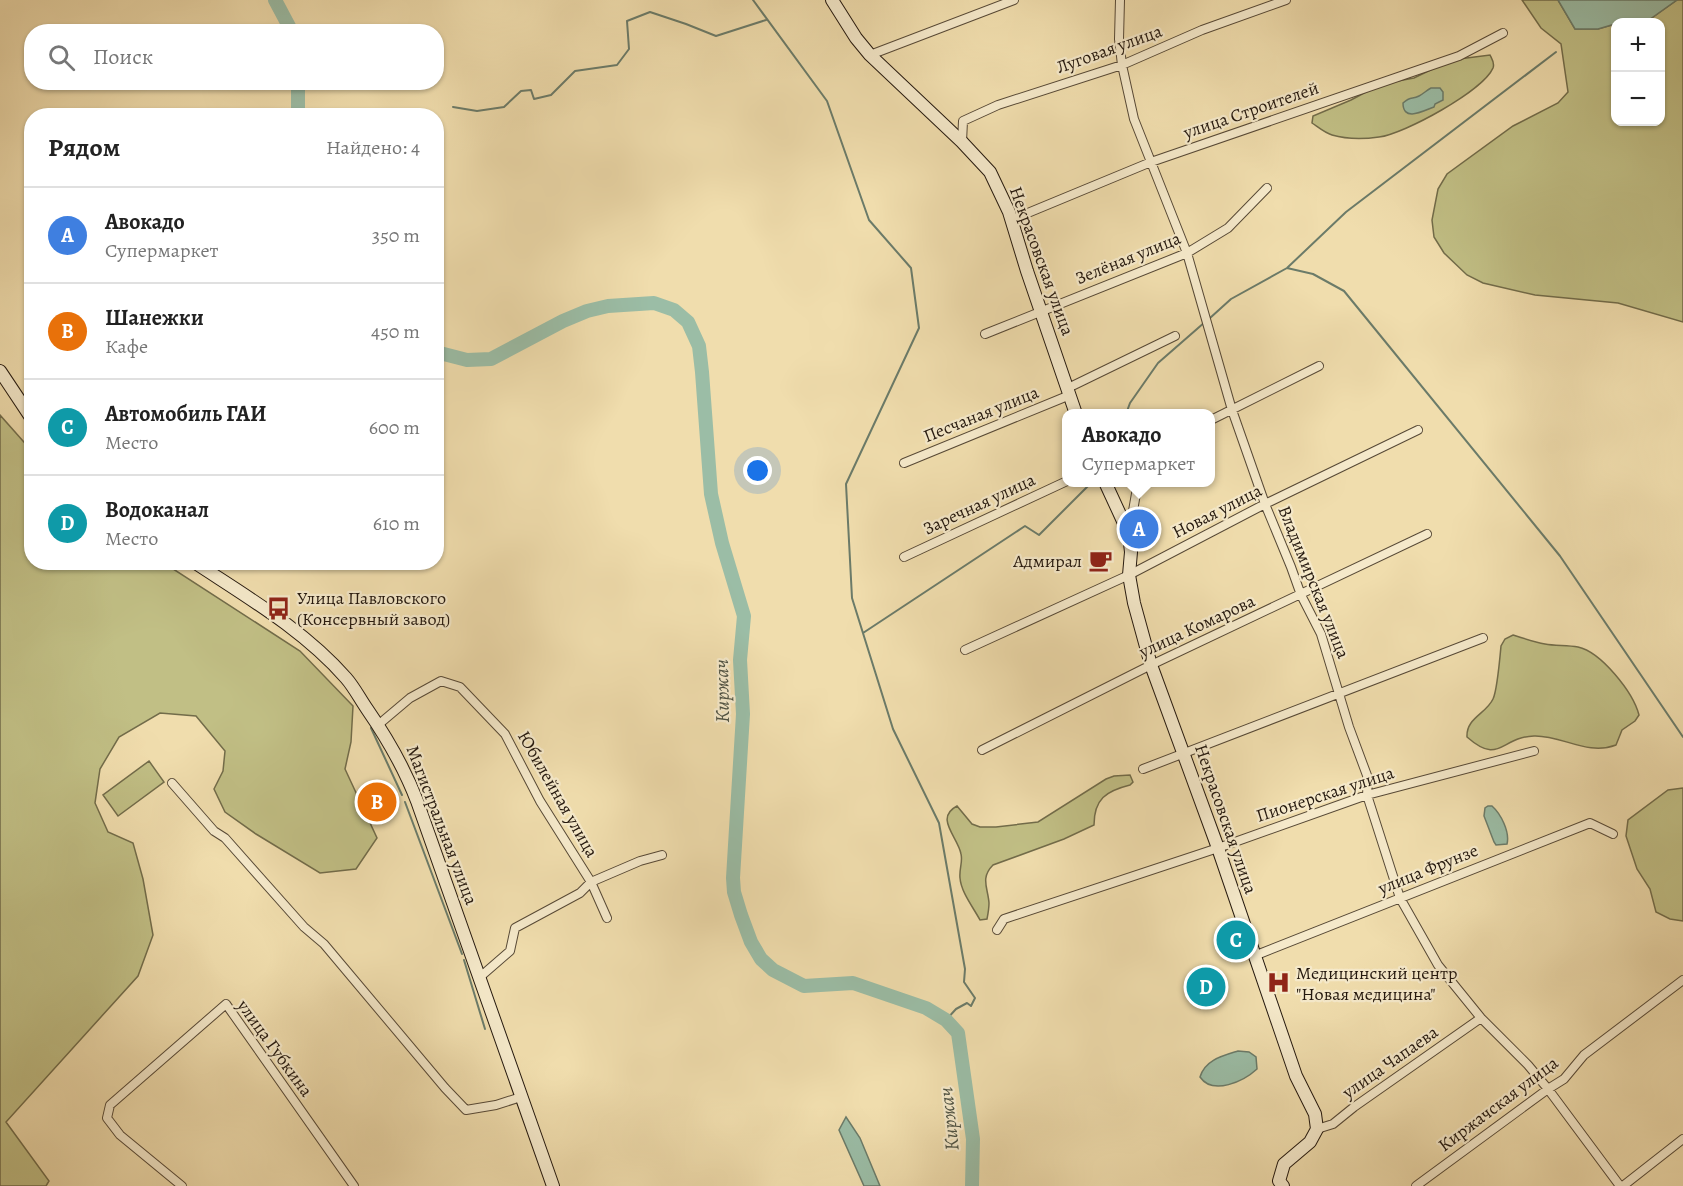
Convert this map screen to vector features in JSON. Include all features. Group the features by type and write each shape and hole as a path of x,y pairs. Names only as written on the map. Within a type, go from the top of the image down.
{"street":[{"name":"Некрасовская улица","path":"832,0 856,38 870,55 962,142 990,172 1011,220 1074,409"},
{"path":"870,55 1014,0"},
{"name":"Владимирская улица","path":"1120,0 1119,39 1122,65 1134,119 1187,253 1232,410 1265,504 1301,595 1321,634 1349,727 1368,778 1367,795 1400,898 1438,965 1481,1018 1528,1065 1548,1089 1621,1186"},
{"name":"Луговая улица","path":"962,142 963,121 998,105 1122,65 1202,30 1286,0"},
{"name":"улица Строителей","path":"1011,220 1151,162 1459,56 1503,33"},
{"name":"Зелёная улица","path":"985,334 1187,253 1228,228 1267,188"},
{"name":"Песчаная улица","path":"904,464 1069,391 1175,336"},
{"path":"1215,418 1319,366"},
{"path":"0,371 24,407"},
{"name":"Новая улица","path":"965,650 1129,575 1265,504 1418,430"},
{"name":"Заречная улица","path":"904,557 1062,483"},
{"name":"Некрасовская улица","path":"1107,487 1129,534 1131,552 1129,575 1151,665 1218,848 1296,1076 1315,1114 1317,1129"},
{"path":"1129,534 1137,487"},
{"name":"улица Комарова","path":"982,750 1151,665 1427,534"},
{"name":"Магистральная улица","path":"206,570 310,643 348,679 388,740 408,777 553,1186"},
{"path":"1143,769 1483,638"},
{"name":"Юбилейная улица","path":"378,726 410,698 441,681 460,687 505,734 540,801 591,882 607,918"},
{"name":"Пионерская улица","path":"997,930 1004,919 1218,848 1367,795 1534,751"},
{"path":"172,783 214,831 225,838 304,927 324,944 466,1110 496,1105 521,1097"},
{"name":"улица Фрунзе","path":"1254,956 1590,823 1613,834"},
{"path":"480,977 510,951 515,928 580,893 591,882 640,861 662,855"},
{"name":"Киржачская улица","path":"1416,1186 1564,1079 1584,1055 1683,980"},
{"name":"улица Губкина","path":"182,1186 120,1135 107,1118 110,1105 226,1004 354,1186"},
{"name":"улица Чапаева","path":"1317,1129 1333,1124 1481,1018"},
{"path":"1283,1186 1279,1181 1284,1164 1310,1142 1317,1129"},
{"path":"1621,1186 1683,1139"}],"shaded area":[{"path":"1522,0 1558,0 1575,29 1598,29 1611,25 1611,126 1665,126 1665,18 1652,18 1677,0 1683,0 1683,322 1618,303 1535,295 1483,283 1467,275 1444,253 1434,237 1432,220 1438,189 1447,174 1513,126 1558,103 1568,92 1561,44 1541,28"},
{"path":"1558,0 1677,0 1652,18 1611,18 1611,25 1598,29 1575,29"},
{"path":"1490,55 1493,68 1474,88 1442,110 1391,134 1368,138 1343,137 1329,134 1312,123 1313,116 1381,84 1414,78 1451,60"},
{"path":"1431,88 1440,88 1443,92 1443,100 1434,107 1415,114 1410,114 1404,109 1403,103 1408,99 1419,96"},
{"path":"0,415 24,442 24,570 175,570 300,651 353,706 351,742 345,769 377,838 356,869 320,873 225,812 214,789 223,771 225,751 196,716 160,713 119,737 100,769 95,803 108,832 133,843 143,879 153,935 138,976 6,1122 49,1181 46,1186 0,1186"},
{"path":"1513,635 1549,645 1578,647 1587,650 1615,674 1630,695 1639,715 1635,721 1622,730 1616,745 1605,748 1585,747 1534,736 1514,741 1494,750 1478,745 1467,737 1470,725 1493,699 1501,646 1505,639"},
{"path":"149,761 164,782 118,816 103,795"},
{"path":"1130,775 1133,782 1130,785 1108,793 1099,802 1094,825 1064,839 993,865 986,879 989,903 987,919 980,920 961,883 961,854 947,822 950,811 957,806 972,824 980,827 1038,822 1106,779"},
{"path":"1683,788 1683,921 1670,919 1656,912 1650,889 1637,869 1626,836 1628,820 1668,790"},
{"path":"1492,806 1501,818 1506,829 1507,844 1496,845 1494,842 1484,816 1485,808"},
{"path":"1238,1051 1249,1052 1256,1057 1257,1069 1228,1085 1206,1083 1200,1077 1202,1071 1210,1063"},
{"path":"846,1117 860,1138 880,1186 864,1186 839,1130"}],"waterway":[{"name":"Киржач","path":"275,0 288,24"},
{"path":"753,0 827,101 869,220 911,268 919,328 846,484 852,598 893,729 939,823 965,969 964,982 975,998 971,1006 967,1003 956,1009 946,1020"},
{"path":"453,107 477,111 504,107 521,91 531,90 534,99 551,95 575,71 617,65 629,49 627,21 650,12 716,36 766,20"},
{"path":"1210,318 1231,299 1287,268 1346,212 1556,52"},
{"name":"Киржач","path":"298,90 298,108"},
{"path":"1287,268 1313,274 1344,291 1560,556 1683,737"},
{"name":"Киржач","path":"444,354 467,360 491,359 563,321 587,311 608,306 654,303 674,310 688,322 699,346 711,494 722,543 744,616 740,660 743,714 733,878 734,892 741,915 751,942 761,959 773,970 804,986 853,983 926,1008 946,1020 958,1033 973,1139 972,1186"},
{"path":"1128,409 1158,363 1205,322"},
{"path":"863,633 1025,526 1039,535 1087,487"},
{"path":"371,728 402,795"},
{"path":"405,802 462,954"},
{"path":"464,960 485,1029"}],"place":[{"name":"Авокадо","path":"1139,529"},
{"name":"Адмирал","path":"1100,561"},
{"name":"Улица Павловского (Консервный завод)","path":"279,608"},
{"name":"Шанежки","path":"377,802"},
{"name":"Автомобиль ГАИ","path":"1236,940"},
{"name":"Медицинский центр \"Новая медицина\"","path":"1278,983"},
{"name":"Водоканал","path":"1206,987"}]}
